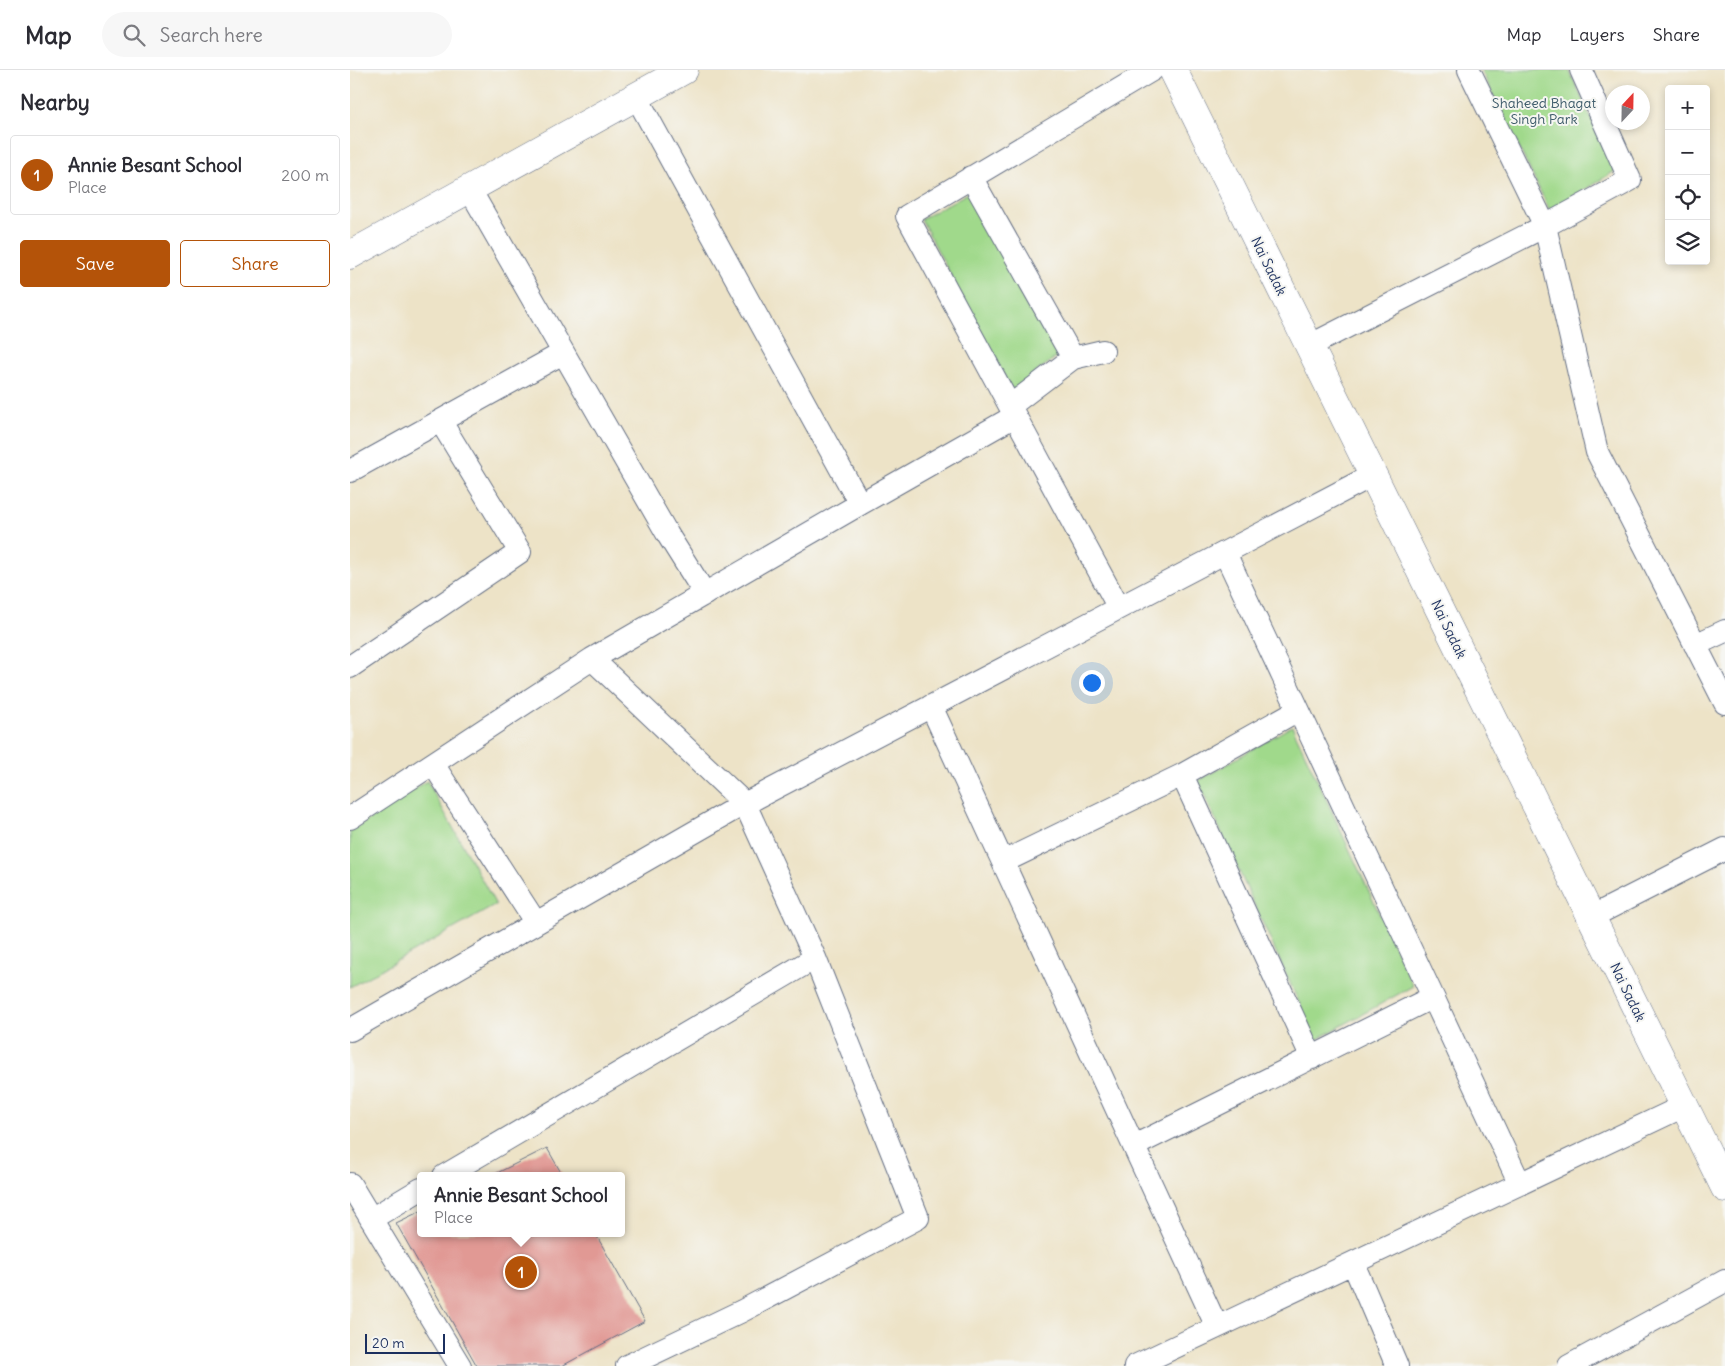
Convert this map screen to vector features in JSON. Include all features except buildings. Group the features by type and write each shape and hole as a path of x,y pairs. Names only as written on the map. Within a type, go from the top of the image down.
{"street":[{"path":"350,254 684,70"},
{"path":"1119,608 907,216 1152,70"},
{"name":"Nai Sadak","path":"1173,70 1725,1188"},
{"path":"1469,70 1545,226 1597,452 1725,703"},
{"path":"1309,346 1545,226 1630,180 1581,70"},
{"path":"636,96 860,504"},
{"path":"971,177 1072,358"},
{"path":"469,188 668,535 705,594"},
{"path":"350,818 592,659 860,504 1012,411 1072,358 1103,351"},
{"path":"350,471 563,353"},
{"path":"350,667 520,552 441,422"},
{"path":"350,1030 745,804 1373,475"},
{"path":"1225,553 1520,1184"},
{"path":"1695,645 1725,630"},
{"path":"592,659 745,804 815,958 918,1218 742,1311 626,1366"},
{"path":"931,706 1217,1327"},
{"path":"1003,862 1182,775 1298,710"},
{"path":"433,764 536,923"},
{"path":"1182,775 1312,1058"},
{"path":"1591,917 1725,849"},
{"path":"451,1172 815,958"},
{"path":"1134,1146 1433,997"},
{"path":"1135,1366 1684,1106"},
{"path":"350,1184 460,1366"},
{"path":"371,1219 417,1191"},
{"path":"1353,1263 1397,1366"},
{"path":"1578,1364 1725,1281"}],"green space":[{"name":"Shaheed Bhagat Singh Park","path":"1481,70 1569,70 1615,171 1550,211"},
{"path":"968,193 1060,354 1012,391 921,219"},
{"path":"1292,726 1413,986 1316,1040 1198,781"},
{"path":"427,781 496,905 350,987 350,832"}],"place":[{"name":"Annie Besant School","path":"521,1272"}]}
